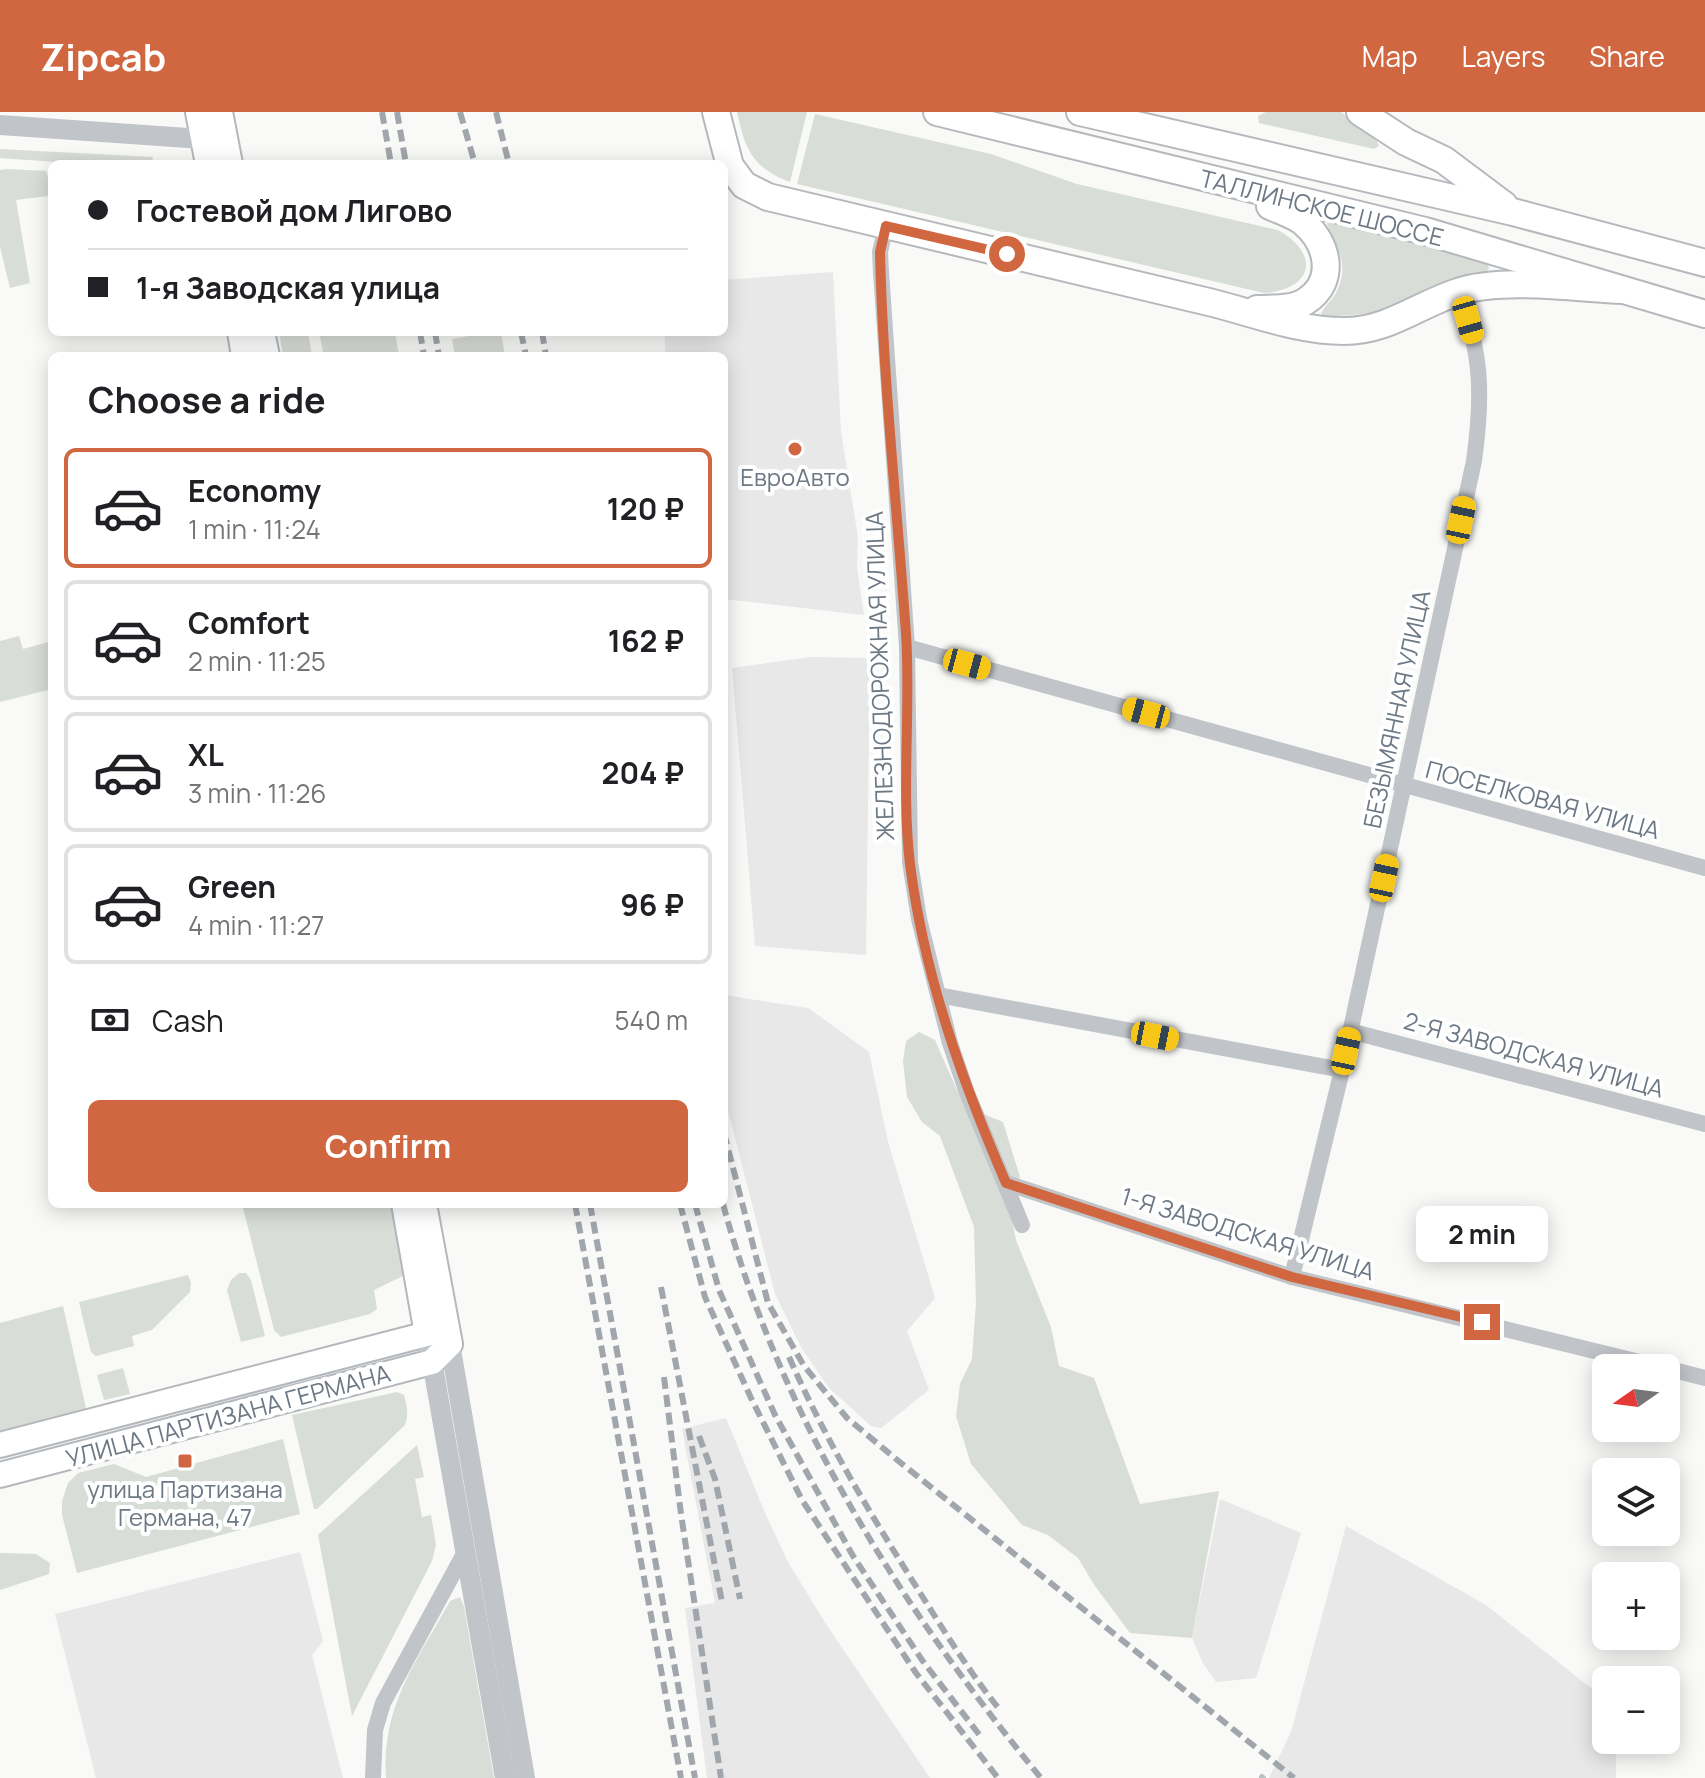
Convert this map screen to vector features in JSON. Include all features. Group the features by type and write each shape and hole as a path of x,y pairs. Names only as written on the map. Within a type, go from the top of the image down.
{"main road":[{"path":"198,112 219,148"},
{"path":"219,148 220,112"},
{"path":"716,112 730,166 744,185 768,197 1241,310 1284,323 1345,331 1380,326 1459,291 1526,286 1622,290"},
{"name":"ТАЛЛИНСКОЕ ШОССЕ","path":"937,112 1425,231 1705,314"},
{"name":"ТАЛЛИНСКОЕ ШОССЕ","path":"1080,112 1513,212 1705,263"},
{"path":"1117,121 1151,112"},
{"path":"1360,112 1406,142 1444,160 1513,212"},
{"path":"1212,180 1301,220 1318,237 1325,251 1326,272 1320,288 1305,302 1287,308 1241,310"},
{"path":"405,1208 427,1334"},
{"path":"425,1208 450,1344 432,1362"},
{"name":"УЛИЦА ПАРТИЗАНА ГЕРМАНА","path":"0,1445 427,1334"},
{"name":"УЛИЦА ПАРТИЗАНА ГЕРМАНА","path":"0,1475 432,1362"}],"street":[{"path":"0,125 219,148"},
{"name":"ЖЕЛЕЗНОДОРОЖНАЯ УЛИЦА","path":"886,226 880,252 907,647 910,862 919,919 967,1093 1022,1225"},
{"name":"БЕЗЫМЯННАЯ УЛИЦА","path":"1292,1277 1342,1070 1474,461 1481,407 1479,369 1459,291"},
{"name":"ПОСЕЛКОВАЯ УЛИЦА","path":"907,647 1705,868"},
{"path":"938,995 1342,1070"},
{"name":"2-Я ЗАВОДСКАЯ УЛИЦА","path":"1350,1031 1705,1124"},
{"name":"1-Я ЗАВОДСКАЯ УЛИЦА","path":"1006,1183 1292,1277 1608,1354"},
{"path":"427,1334 450,1344 525,1778"},
{"path":"427,1334 505,1778"},
{"name":"1-Я ЗАВОДСКАЯ УЛИЦА","path":"1680,1372 1705,1378"},
{"path":"373,1778 375,1730 383,1703 466,1550"}],"shaded area":[{"path":"737,112 807,112 790,182 759,164 743,137"},
{"path":"1266,112 1341,112 1379,146 1374,149 1259,123 1258,116"},
{"path":"815,114 991,154 1077,184 1278,230 1301,250 1306,269 1293,285 1264,293 797,184"},
{"path":"0,149 153,157 153,160 48,162 0,158"},
{"path":"0,170 46,171 48,177 48,196 16,200 30,283 10,288 0,247"},
{"path":"1331,220 1488,264 1489,269 1429,287 1375,313 1324,317 1321,314 1336,293 1342,273 1340,257 1327,224"},
{"path":"833,272 841,432 858,537 857,567 864,615 728,599 728,352 666,352 664,336 728,336 728,280"},
{"path":"280,336 309,336 311,352 282,352"},
{"path":"320,336 396,336 398,352 323,352"},
{"path":"502,336 504,352 454,352 452,339"},
{"path":"19,636 23,649 48,642 48,690 0,702 0,641"},
{"path":"811,657 870,658 866,955 755,946 732,668"},
{"path":"728,996 808,1008 869,1052 888,1142 935,1298 907,1331 929,1390 881,1428 871,1426 829,1388 802,1349 775,1294 728,1111"},
{"path":"919,1032 935,1040 964,1106 1003,1122 1020,1177 1010,1211 1016,1240 1051,1327 1059,1366 1094,1378 1140,1504 1219,1491 1192,1638 1130,1633 1078,1558 1048,1535 1022,1525 971,1464 956,1416 960,1384 972,1359 976,1302 974,1227 940,1136 922,1122 907,1097 903,1061 906,1041"},
{"path":"243,1208 392,1208 405,1275 374,1290 377,1309 370,1314 281,1337 274,1330"},
{"path":"239,1273 246,1273 251,1280 265,1336 241,1342 227,1290 231,1280"},
{"path":"188,1275 190,1292 152,1330 132,1336 134,1346 96,1356 91,1352 79,1302"},
{"path":"63,1306 86,1408 82,1412 0,1433 0,1323"},
{"path":"123,1368 130,1394 104,1400 97,1375"},
{"path":"397,1392 405,1399 405,1425 314,1509 292,1415"},
{"path":"726,1418 789,1564 930,1778 707,1778 685,1608 715,1603 682,1429"},
{"path":"283,1439 300,1514 77,1573 62,1515 62,1501 68,1483 78,1473 114,1464 146,1477"},
{"path":"417,1445 424,1477 415,1479 422,1517 431,1515 436,1545 432,1561 352,1716 318,1535"},
{"path":"1220,1499 1301,1533 1256,1678 1216,1682 1192,1638"},
{"path":"1346,1526 1486,1605 1592,1689 1592,1754 1616,1754 1616,1778 1269,1778 1291,1732"},
{"path":"300,1552 323,1641 312,1655 343,1778 96,1778 55,1614"},
{"path":"0,1553 36,1554 50,1563 49,1574 0,1590"},
{"path":"460,1597 494,1778 386,1778 389,1728 395,1706 414,1664 450,1601"}],"railway":[{"path":"382,112 390,160"},
{"path":"397,112 405,160"},
{"path":"460,112 474,160"},
{"path":"496,112 508,160"},
{"path":"421,336 423,352"},
{"path":"436,336 438,352"},
{"path":"522,336 525,352"},
{"path":"543,336 545,352"},
{"path":"728,1148 768,1303 804,1366 847,1418 1294,1778"},
{"path":"576,1208 681,1778"},
{"path":"591,1208 695,1778"},
{"path":"681,1208 705,1297 802,1500 916,1673 998,1778"},
{"path":"696,1208 719,1290 775,1415 853,1556 922,1660 981,1737"},
{"path":"724,1208 777,1360 851,1508 940,1647 1041,1778"},
{"path":"661,1287 722,1602"},
{"path":"789,1357 818,1418 865,1503 957,1650 1000,1710"},
{"path":"664,1377 681,1514 721,1778"},
{"path":"699,1436 715,1479 740,1599"}],"place":[{"name":"ЕвроАвто","path":"795,449"},
{"name":"улица Партизана Германа, 47","path":"185,1461"}],"route":[{"path":"1007,254 886,226 880,252 907,647 910,862 919,919 950,1043 967,1093 1006,1183 1292,1277 1482,1322"}]}
